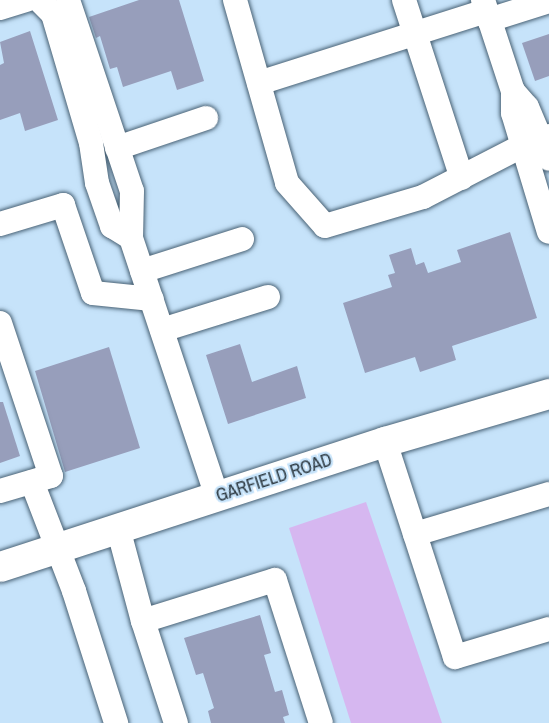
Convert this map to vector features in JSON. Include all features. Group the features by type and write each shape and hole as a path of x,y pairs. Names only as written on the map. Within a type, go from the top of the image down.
{"main road":[{"name":"GARFIELD ROAD","path":"0,567 385,442 549,394"}],"street":[{"path":"0,8 26,0"},
{"path":"39,0 53,14 91,142 97,183 112,226 131,238"},
{"path":"68,0 132,191 131,238 217,496"},
{"path":"235,0 287,183 325,226 423,197 540,145"},
{"path":"404,0 462,178"},
{"path":"259,83 486,10 549,1"},
{"path":"486,10 513,91 513,113 540,145 549,232"},
{"path":"117,147 206,118"},
{"path":"0,224 63,205 93,293 152,299"},
{"path":"142,271 242,239"},
{"path":"162,330 268,297"},
{"path":"0,323 51,476 0,491"},
{"path":"385,442 455,657 548,632"},
{"path":"32,482 56,548 75,591 116,723"},
{"path":"415,534 549,494"},
{"path":"118,528 143,621 176,723"},
{"path":"143,621 275,580 321,723"}],"shaded area":[{"path":"366,502 442,723 351,723 289,528"}],"building":[{"path":"139,0 179,0 204,81 177,90 171,71 123,87 117,67 110,69 100,36 96,38 89,17"},
{"path":"30,31 58,120 25,131 20,113 0,120 0,65 4,63 0,42"},
{"path":"549,34 549,76 535,81 522,43"},
{"path":"510,232 537,318 452,346 456,360 420,372 415,357 365,373 343,303 392,287 388,275 395,273 389,255 411,248 416,265 424,262 428,273 461,262 457,250"},
{"path":"240,344 252,382 297,366 306,398 228,424 206,355"},
{"path":"109,347 140,448 65,472 35,371"},
{"path":"0,402 3,402 20,456 0,463"},
{"path":"260,615 271,653 264,655 275,692 282,690 289,715 283,717 285,723 211,723 208,711 214,708 203,673 196,675 184,638"}]}
